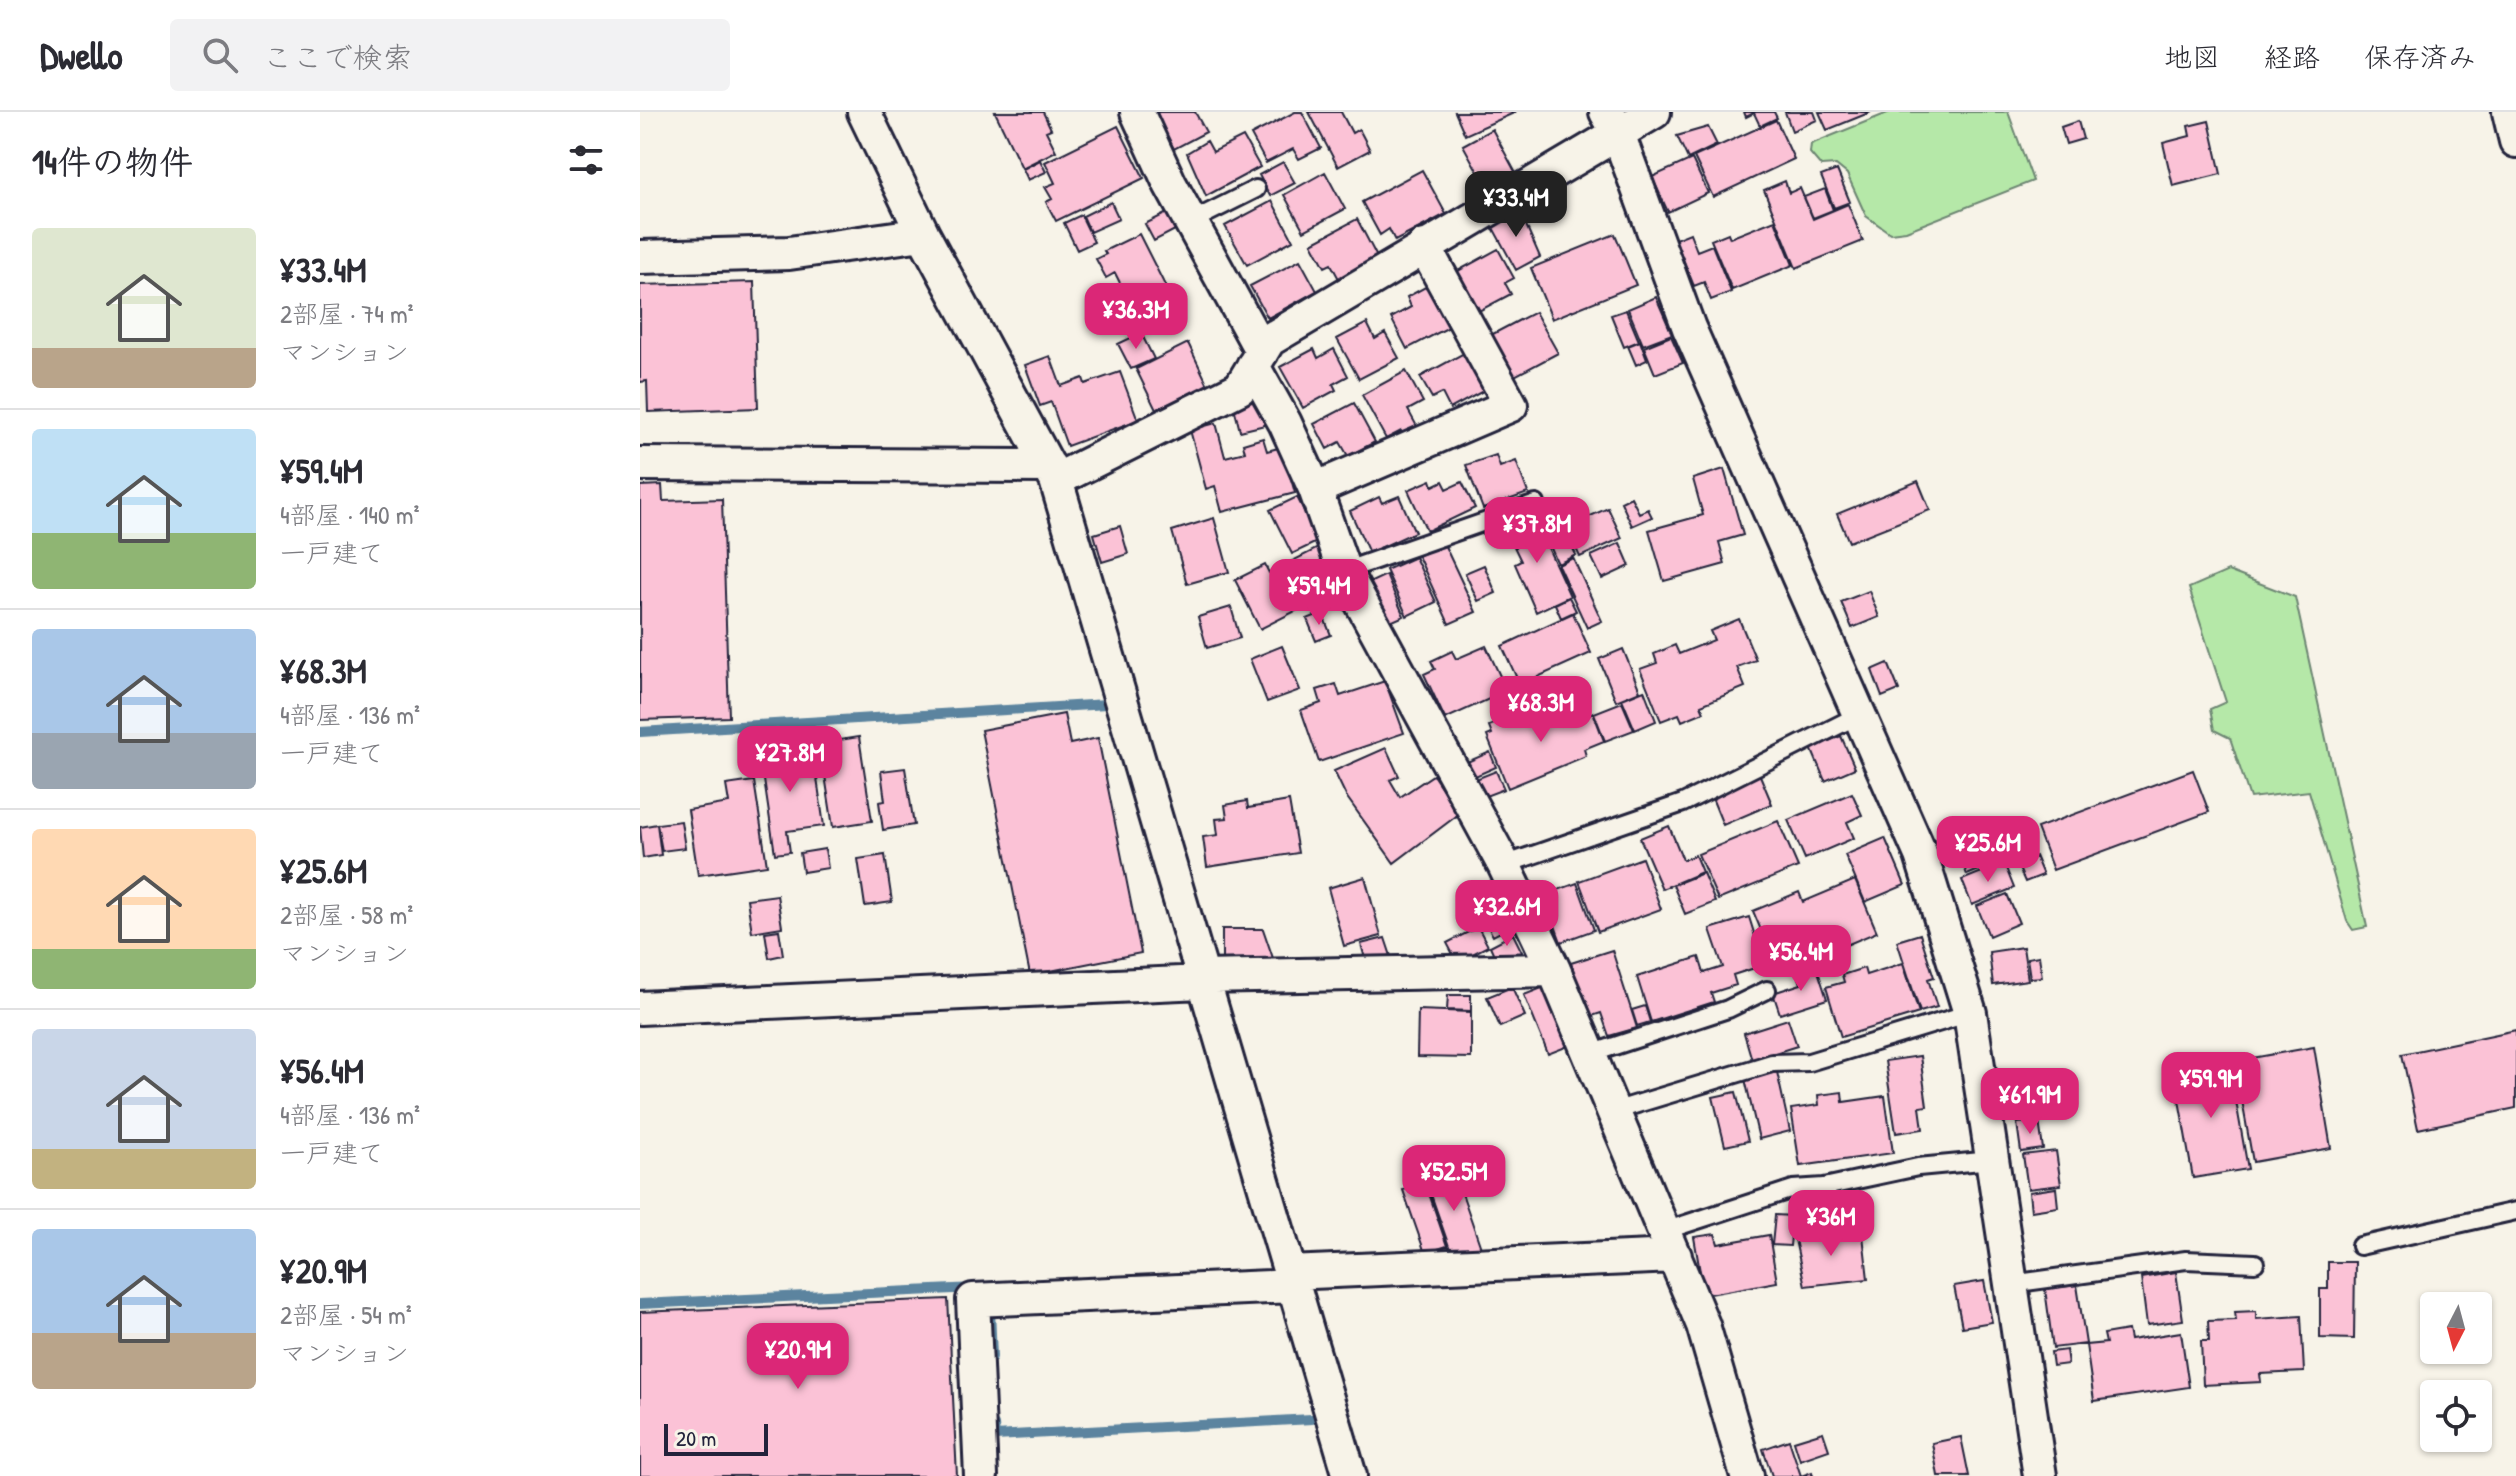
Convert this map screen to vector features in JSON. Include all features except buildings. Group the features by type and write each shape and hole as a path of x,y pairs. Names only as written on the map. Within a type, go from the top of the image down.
{"street":[{"path":"864,112 923,234 1052,473 1350,1476"},
{"path":"1137,112 1257,359 1315,489 1344,571 1504,865 1554,970 1703,1325 1747,1476"},
{"path":"640,464 1052,473 1240,388 1269,340 1424,246 1611,121 1654,112"},
{"path":"2509,112 2516,141"},
{"path":"1611,121 1689,328 1857,716 1921,855 1970,1013 2040,1476"},
{"path":"640,257 789,253 923,234"},
{"path":"1315,489 1511,405 1424,246"},
{"path":"640,1008 1202,979 1554,970"},
{"path":"981,1476 973,1300 1291,1280 1669,1244"}],"lane":[{"path":"1190,222 1256,189"},
{"path":"1344,571 1536,504"},
{"path":"1504,865 1683,803 1857,716"},
{"path":"1590,1054 1728,1009 1767,990"},
{"path":"1614,1111 1772,1063 1809,1062 1970,1013"},
{"path":"1669,1244 1793,1189 1824,1187 1918,1167 1992,1160"},
{"path":"2360,1246 2516,1211"},
{"path":"2011,1284 2186,1260 2255,1263"}],"green space":[{"path":"1890,112 2008,112 2033,181 1906,231 1890,233 1866,216 1847,174 1836,165 1821,166 1810,153 1811,144"},
{"path":"2228,571 2295,597 2367,927 2353,930 2347,921 2309,791 2250,798 2230,738 2214,730 2210,709 2226,702 2189,588"}],"waterway":[{"path":"640,732 1107,704"},
{"path":"640,1304 975,1288"},
{"path":"990,1310 992,1357"},
{"path":"994,1425 995,1436 1312,1419"}]}
